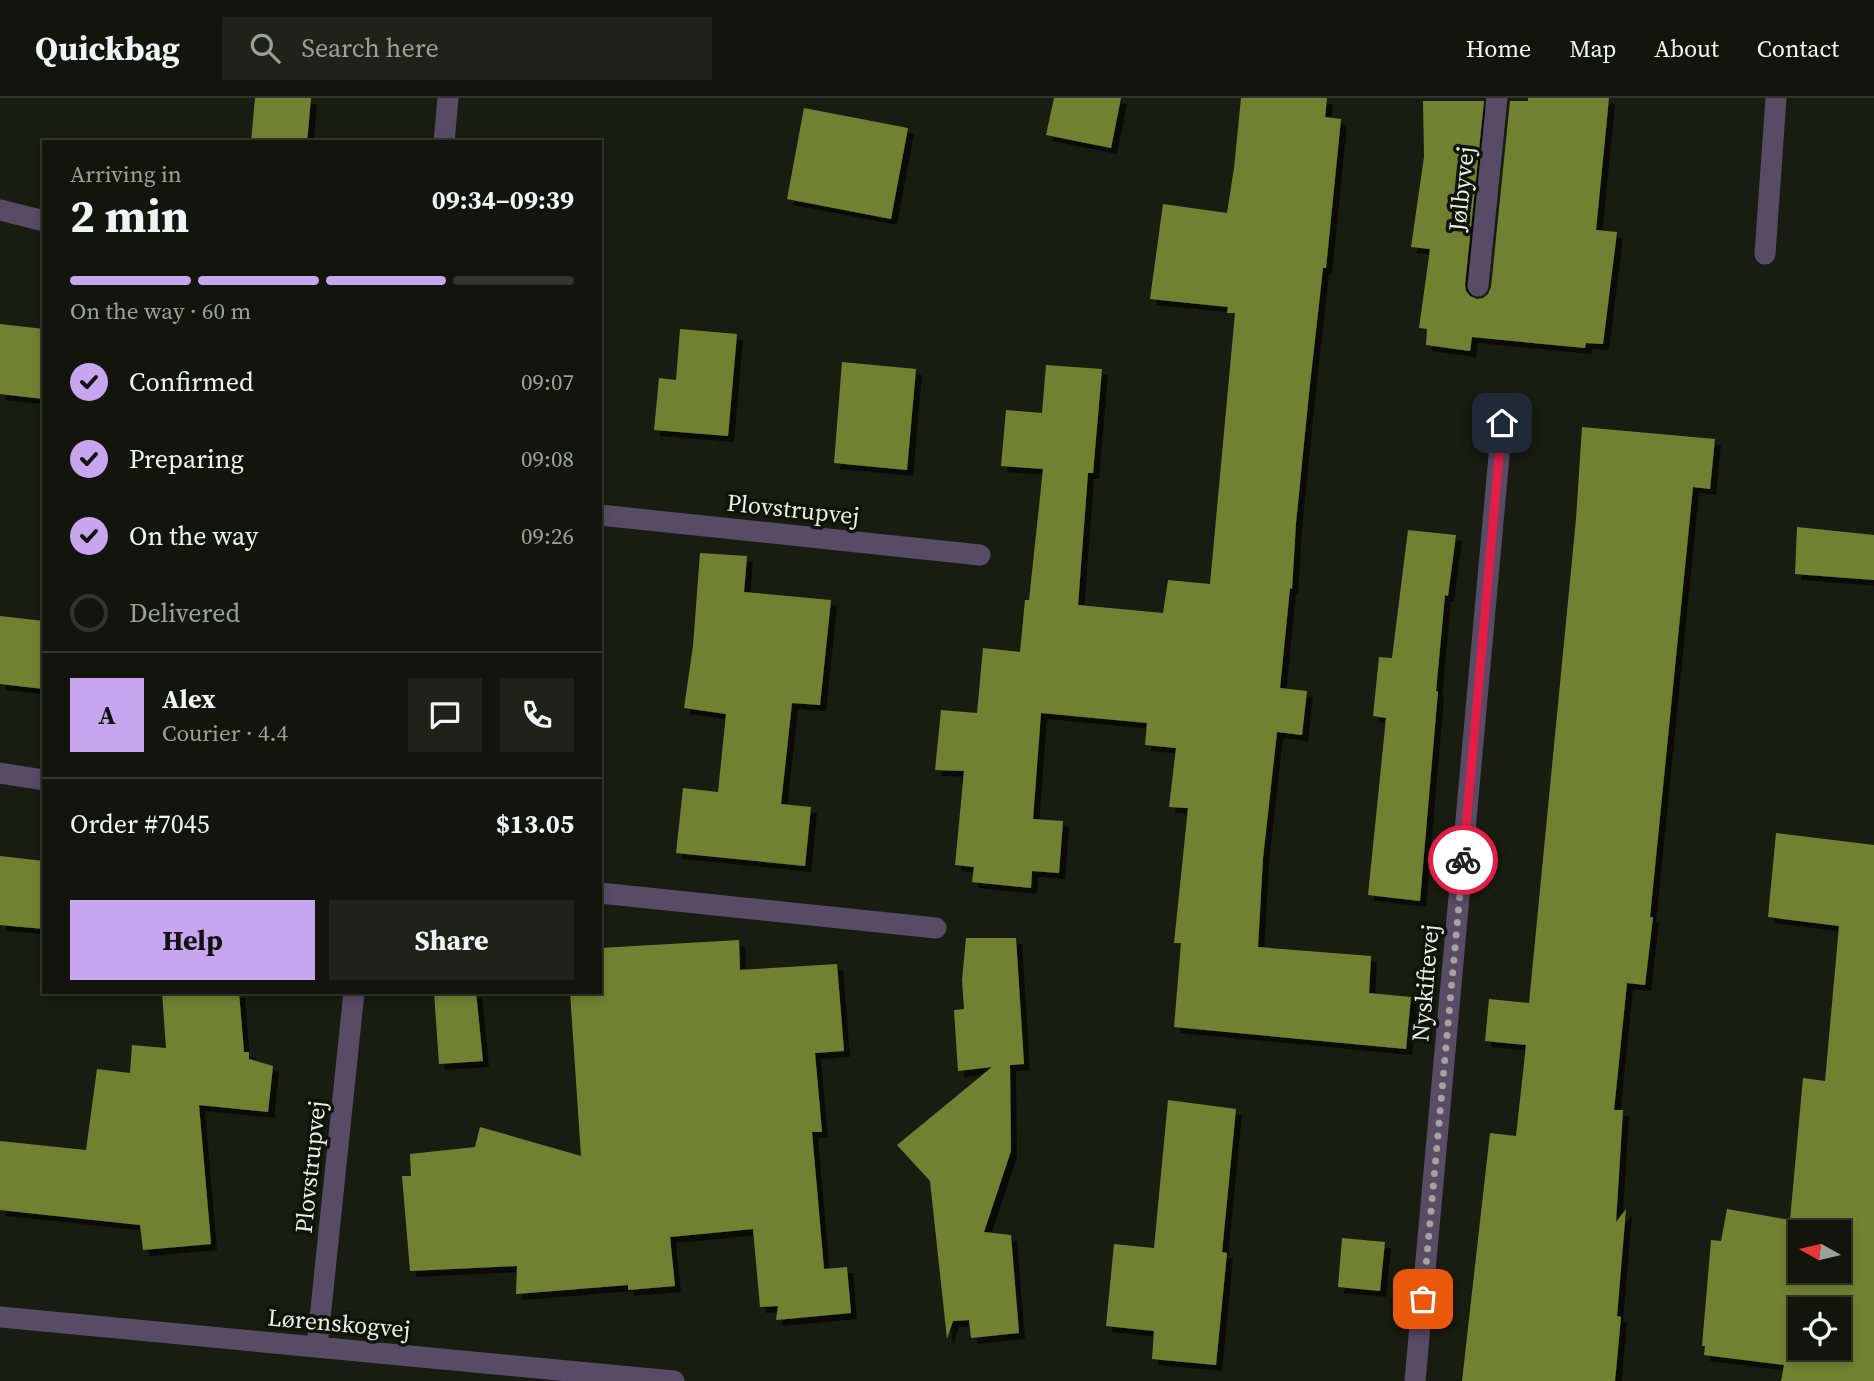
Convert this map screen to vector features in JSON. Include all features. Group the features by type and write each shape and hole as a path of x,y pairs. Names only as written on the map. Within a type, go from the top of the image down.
{"street":[{"path":"444,140 448,98"},
{"name":"Jølbyvej","path":"1478,286 1497,98"},
{"path":"1765,254 1776,98"},
{"path":"0,210 42,220"},
{"name":"Nyskiftevej","path":"1415,1381 1502,423"},
{"name":"Plovstrupvej","path":"602,515 979,555"},
{"path":"0,772 42,780"},
{"path":"602,893 936,928"},
{"name":"Plovstrupvej","path":"317,1347 354,994"},
{"name":"Lørenskogvej","path":"0,1317 317,1347 589,1377 674,1381"}],"building":[{"path":"255,98 311,98 307,140 251,140"},
{"path":"1054,98 1121,98 1111,148 1046,135"},
{"path":"1241,98 1327,98 1325,117 1341,119 1326,268 1323,268 1309,393 1292,589 1290,588 1280,688 1307,691 1302,735 1277,732 1263,858 1258,947 1371,956 1369,993 1411,997 1406,1049 1174,1027 1181,943 1174,943 1188,808 1169,807 1176,748 1145,745 1147,723 1041,713 1033,819 1063,821 1059,873 1032,871 1031,888 972,882 974,867 955,865 964,771 935,770 941,710 977,713 983,648 1020,652 1025,600 1029,600 1043,469 1001,466 1006,410 1042,413 1046,365 1102,369 1093,473 1088,473 1078,605 1163,613 1168,580 1210,584 1235,313 1227,313 1228,307 1150,299 1163,204 1227,213"},
{"path":"1528,98 1609,98 1596,230 1617,232 1603,344 1586,343 1585,348 1472,337 1470,351 1426,345 1427,329 1419,328 1430,249 1411,247 1424,157 1423,101 1484,101 1465,285 1470,296 1477,299 1488,294 1491,287 1510,101 1528,101"},
{"path":"804,108 908,128 891,219 787,199"},
{"path":"0,324 42,329 42,399 0,394"},
{"path":"680,329 737,334 728,436 654,430 659,378 676,380"},
{"path":"842,362 916,369 907,470 834,463"},
{"path":"1582,427 1715,439 1710,489 1693,487 1645,985 1627,983 1614,1110 1623,1110 1616,1222 1626,1209 1617,1316 1621,1317 1615,1381 1462,1381 1490,1133 1516,1136 1526,1045 1485,1041 1489,999 1529,1003 1576,519"},
{"path":"1797,527 1874,535 1874,580 1795,574"},
{"path":"1408,530 1456,535 1448,596 1445,595 1420,901 1368,895 1386,718 1373,716 1379,657 1392,658"},
{"path":"700,553 747,556 744,592 831,600 820,705 792,703 781,804 811,807 805,866 676,853 683,788 718,792 726,714 684,708 693,646"},
{"path":"0,616 42,621 42,689 0,684"},
{"path":"1776,833 1874,845 1874,1381 1781,1381 1784,1365 1704,1355 1705,1346 1702,1346 1711,1240 1721,1241 1727,1209 1790,1220 1803,1078 1825,1081 1839,926 1768,917"},
{"path":"0,856 42,861 42,929 0,925"},
{"path":"966,938 1016,938 1024,1064 1010,1065 1011,1151 984,1232 1011,1235 1019,1333 971,1338 969,1320 953,1321 947,1339 930,1181 897,1145 992,1067 958,1071 954,1010 964,1009 962,980"},
{"path":"739,940 740,970 837,964 844,1051 815,1053 822,1132 812,1132 824,1269 847,1267 851,1313 776,1320 778,1306 760,1307 753,1229 670,1237 675,1286 628,1290 628,1285 516,1294 517,1266 410,1271 402,1176 411,1176 410,1154 475,1147 480,1127 581,1156 570,994 602,994 602,948"},
{"path":"162,994 239,994 244,1052 249,1052 249,1059 273,1066 268,1112 199,1105 211,1244 143,1250 140,1225 0,1210 0,1141 86,1150 97,1069 130,1073 132,1045 166,1048"},
{"path":"434,994 476,994 483,1061 439,1064"},
{"path":"1168,1100 1236,1109 1222,1252 1227,1253 1216,1365 1152,1359 1154,1331 1106,1326 1114,1244 1154,1248"},
{"path":"1342,1238 1385,1242 1380,1291 1338,1287"}],"way so far":[{"path":"1423,1299 1463,860"}],"route":[{"path":"1463,860 1502,423"}]}
